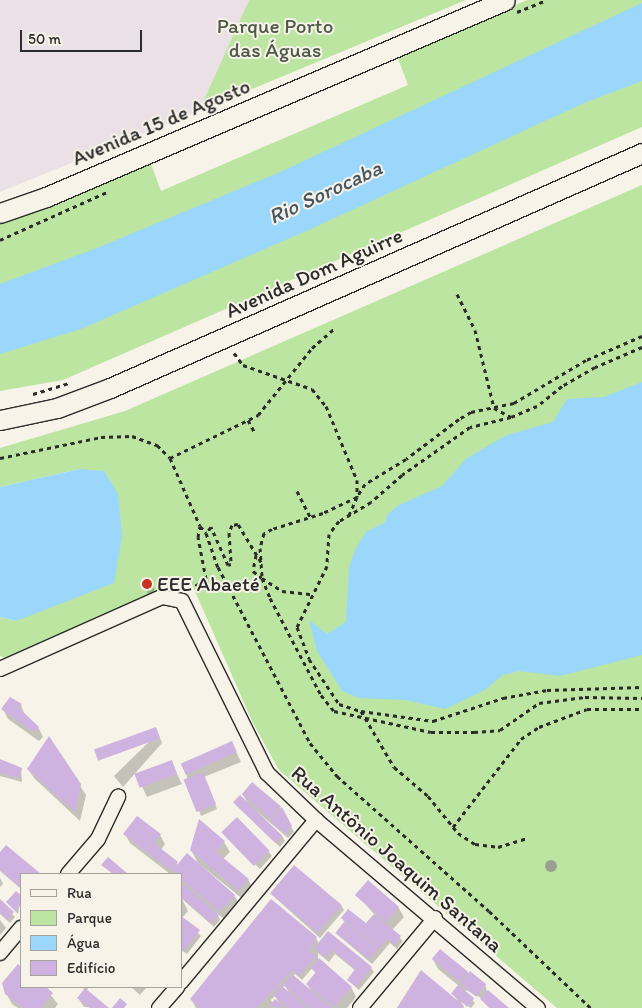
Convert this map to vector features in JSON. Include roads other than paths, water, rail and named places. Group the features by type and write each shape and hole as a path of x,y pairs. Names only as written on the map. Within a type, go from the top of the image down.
{"main road":[{"name":"Avenida 15 de Agosto","path":"0,213 505,0"},
{"name":"Avenida Dom Aguirre","path":"0,420 57,408 110,388 642,153"}],"street":[{"name":"Rua Antônio Joaquim Santana","path":"0,669 162,597 176,598 187,606 267,773 316,820 436,918 538,1008"},
{"path":"69,873 98,839 118,797"},
{"path":"182,981 316,820"},
{"path":"360,1008 436,918"},
{"path":"0,953 20,929"},
{"path":"159,1008 176,988"}],"water":[{"name":"Rio Sorocaba","path":"642,3 642,81 584,103 313,228 81,329 0,354 0,284 97,248 278,173"},
{"path":"642,382 642,655 560,676 519,671 503,675 485,690 445,709 406,700 359,698 342,691 317,651 309,620 327,634 346,622 349,567 356,548 366,532 385,522 388,514 399,505 442,486 466,459 484,448 507,435 553,422 567,399 604,397"},
{"path":"80,469 104,471 118,494 122,536 114,583 16,621 0,617 0,487"}],"place":[{"name":"EEE Abaeté","path":"147,584"}],"park label":[{"name":"Parque Porto das Águas","path":"275,38"}]}
